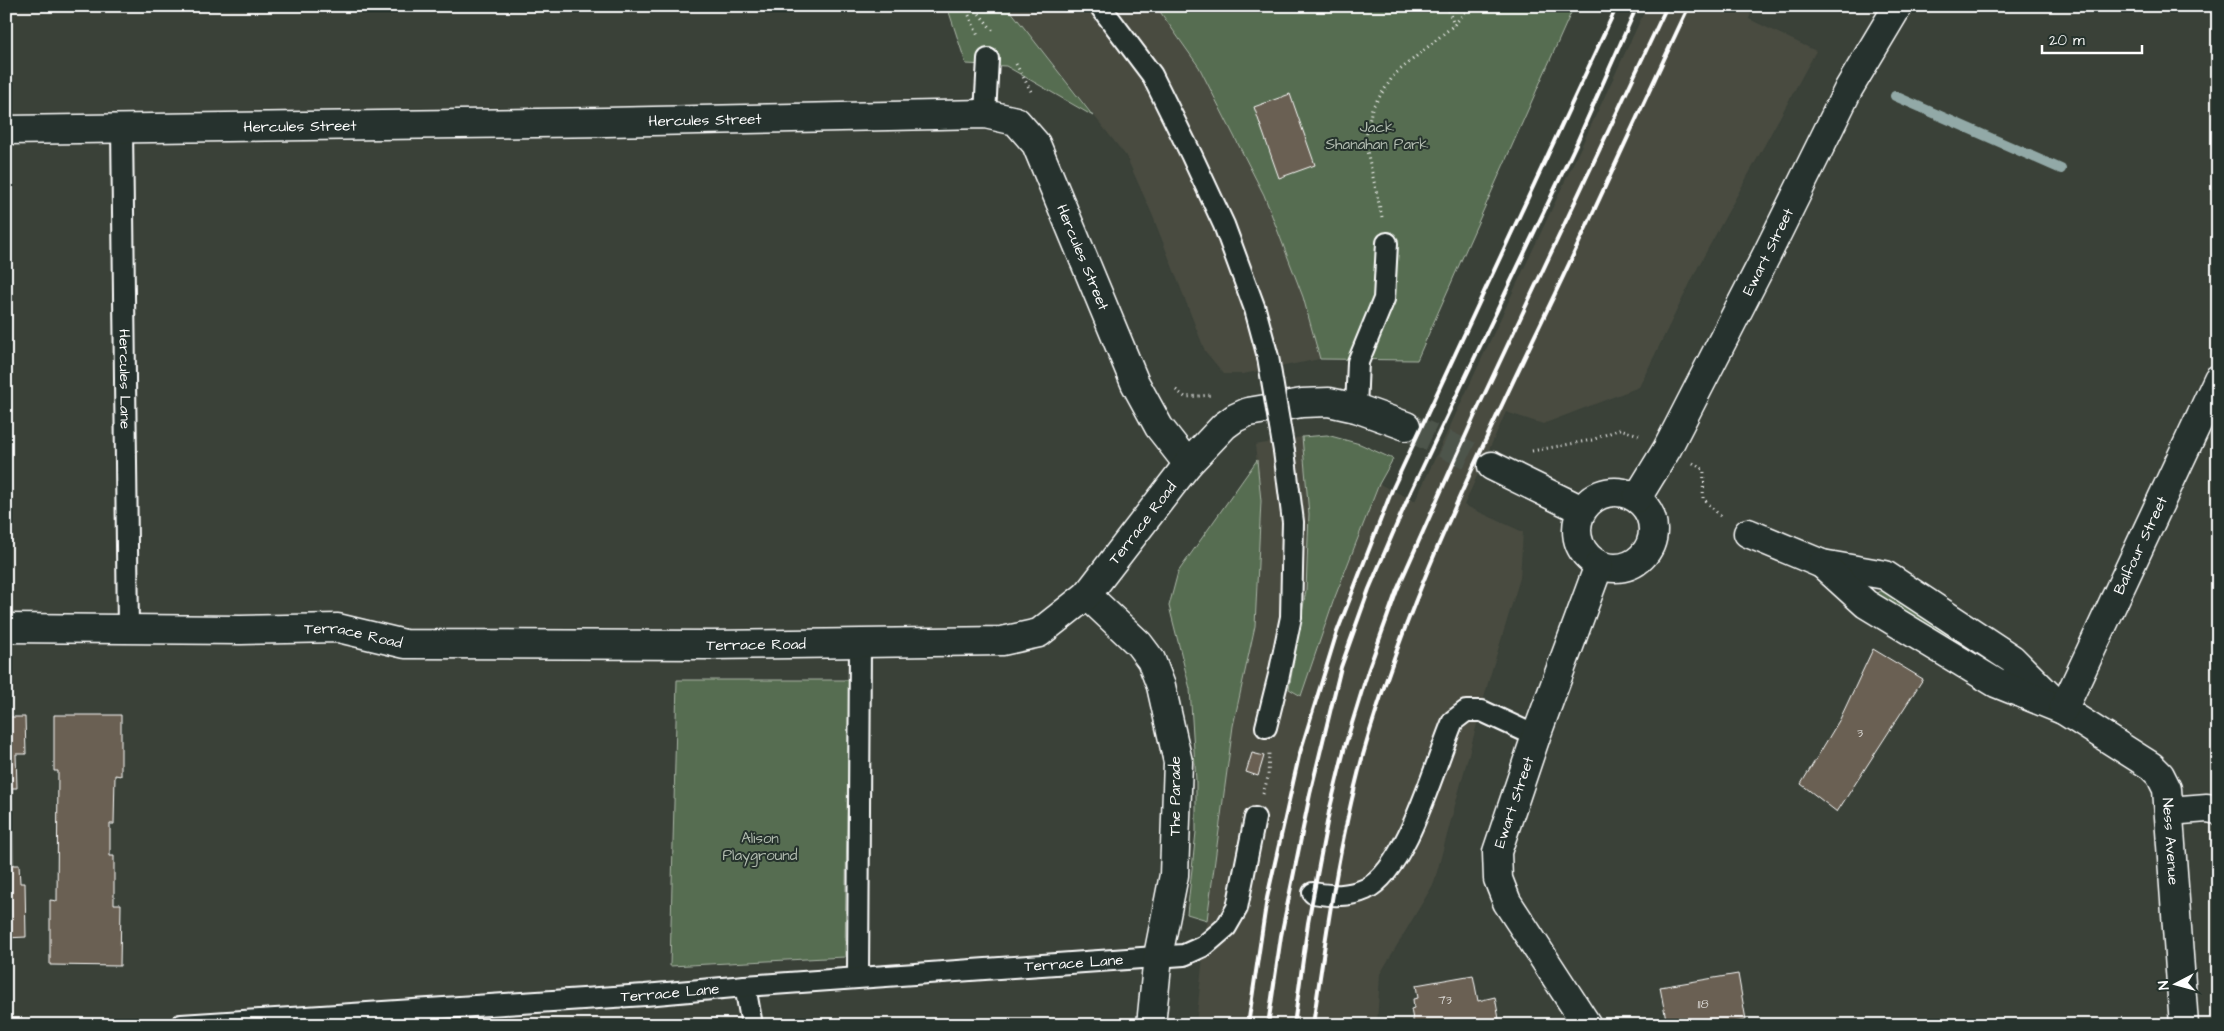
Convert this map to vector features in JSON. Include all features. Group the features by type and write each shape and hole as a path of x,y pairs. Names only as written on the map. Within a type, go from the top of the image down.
{"street":[{"name":"Ewart Street","path":"1637,498 1667,449 1767,254 1849,88 1898,6"},
{"name":"Hercules Street","path":"6,130 616,122 985,114 1016,121 1036,144 1135,383 1159,426 1188,464"},
{"name":"Balfour Street","path":"2063,710 2218,379"},
{"name":"Terrace Road","path":"6,628 241,630 338,628 404,644 860,644 1002,641 1039,633 1087,595 1188,464 1224,426 1235,418 1248,412 1302,403 1329,402 1356,408 1406,426"},
{"path":"1492,466 1582,510"},
{"path":"1617,491 1637,498 1646,507 1652,518 1654,531 1652,544 1646,555 1636,563 1624,568 1611,569 1599,566 1588,558 1581,547 1577,535 1578,522 1582,510 1597,496 1607,492 1617,491"},
{"name":"Ness Avenue","path":"1748,533 1822,564 1866,604 1996,683 2063,710 2151,766 2160,775 2167,789 2184,1025"},
{"name":"Ewart Street","path":"1588,1025 1519,923 1507,902 1498,879 1497,852 1536,736 1599,566"},
{"name":"The Parade","path":"1087,595 1140,644 1151,660 1161,686 1178,762 1174,875 1158,956 1151,1025"},
{"path":"2168,811 2207,808 2218,810"}],"lane":[{"path":"1100,6 1152,75 1191,154 1224,225 1255,308 1268,357 1284,452 1293,522 1291,617 1266,726"},
{"path":"985,114 988,59"},
{"name":"Hercules Lane","path":"122,128 128,629"},
{"path":"1356,408 1358,362 1384,299 1388,243"},
{"path":"858,977 860,644"},
{"path":"1314,893 1347,896 1381,879 1407,839 1453,721 1466,711 1482,711 1536,736"},
{"name":"Terrace Lane","path":"180,1025 625,996 858,977 1184,955 1204,946 1226,927 1237,908 1255,818"},
{"path":"744,986 752,1025"}],"path":[{"path":"972,6 996,34"},
{"path":"1447,6 1454,25"},
{"path":"1388,243 1365,142 1372,108 1394,75 1454,25 1471,6"},
{"path":"1012,58 1033,95"},
{"path":"1531,451 1592,440 1620,429 1646,437"},
{"path":"1689,461 1704,470 1703,498 1728,525 1748,533"},
{"path":"1255,818 1268,777 1269,756 1266,726"}],"shaded area":[{"path":"1007,6 1156,6 1199,67 1264,195 1303,297 1320,359 1243,374 1224,374 1205,351 1152,214 1126,156"},
{"path":"1647,6 1754,6 1749,19 1816,51 1699,265 1639,387 1543,424 1506,412 1464,505 1523,532 1520,578 1490,676 1434,883 1380,974 1377,1025 1196,1025 1204,946 1233,726 1255,626 1261,501 1255,445 1302,437 1309,514 1306,590 1289,689 1301,696 1333,602 1379,484 1415,501"}],"green space":[{"path":"947,6 1007,6 1093,116 1006,66 966,64"},
{"name":"Jack Shanahan Park","path":"1156,6 1574,6 1417,360 1320,359 1303,297 1264,195 1199,67"},
{"path":"1327,435 1360,444 1393,459 1379,484 1333,602 1301,696 1289,689 1306,590 1309,514 1302,437"},
{"path":"1257,460 1261,501 1255,626 1233,726 1207,920 1187,914 1196,832 1196,781 1190,689 1169,606 1178,572"},
{"path":"1883,589 2000,662 2002,671 1879,602 1878,593"},
{"name":"Alison Playground","path":"677,680 849,680 845,957 670,966"}],"building":[{"path":"1290,94 1315,165 1279,178 1254,107"},
{"path":"1873,649 1923,679 1837,812 1801,784 1840,719"},
{"path":"54,715 121,715 121,776 115,775 114,824 110,824 110,856 114,856 114,904 121,904 120,966 50,965 50,900 57,901 58,771 54,771"},
{"path":"6,717 25,717 26,754 16,754 17,788 12,788 13,865 19,865 20,883 25,883 26,937 6,938"},
{"path":"1252,753 1264,756 1258,776 1246,772"},
{"path":"1738,974 1746,1020 1721,1025 1667,1025 1660,987"},
{"path":"1473,975 1478,1001 1495,997 1499,1019 1468,1025 1414,1025 1411,1009 1414,1008 1413,999 1418,998 1416,985"}],"waterway":[{"path":"1895,96 2061,169"}],"tunnel":[{"path":"1406,426 1492,466"}],"railway":[{"path":"1248,1025 1267,898 1299,756 1337,632 1392,490 1617,6"},
{"path":"1268,1025 1281,936 1310,794 1341,667 1369,589 1408,498 1577,142 1637,6"},
{"path":"1294,1025 1308,923 1329,812 1345,746 1368,671 1397,590 1478,408 1667,6"},
{"path":"1313,1025 1334,889 1354,788 1381,697 1401,639 1423,582 1497,414 1689,6"}]}
